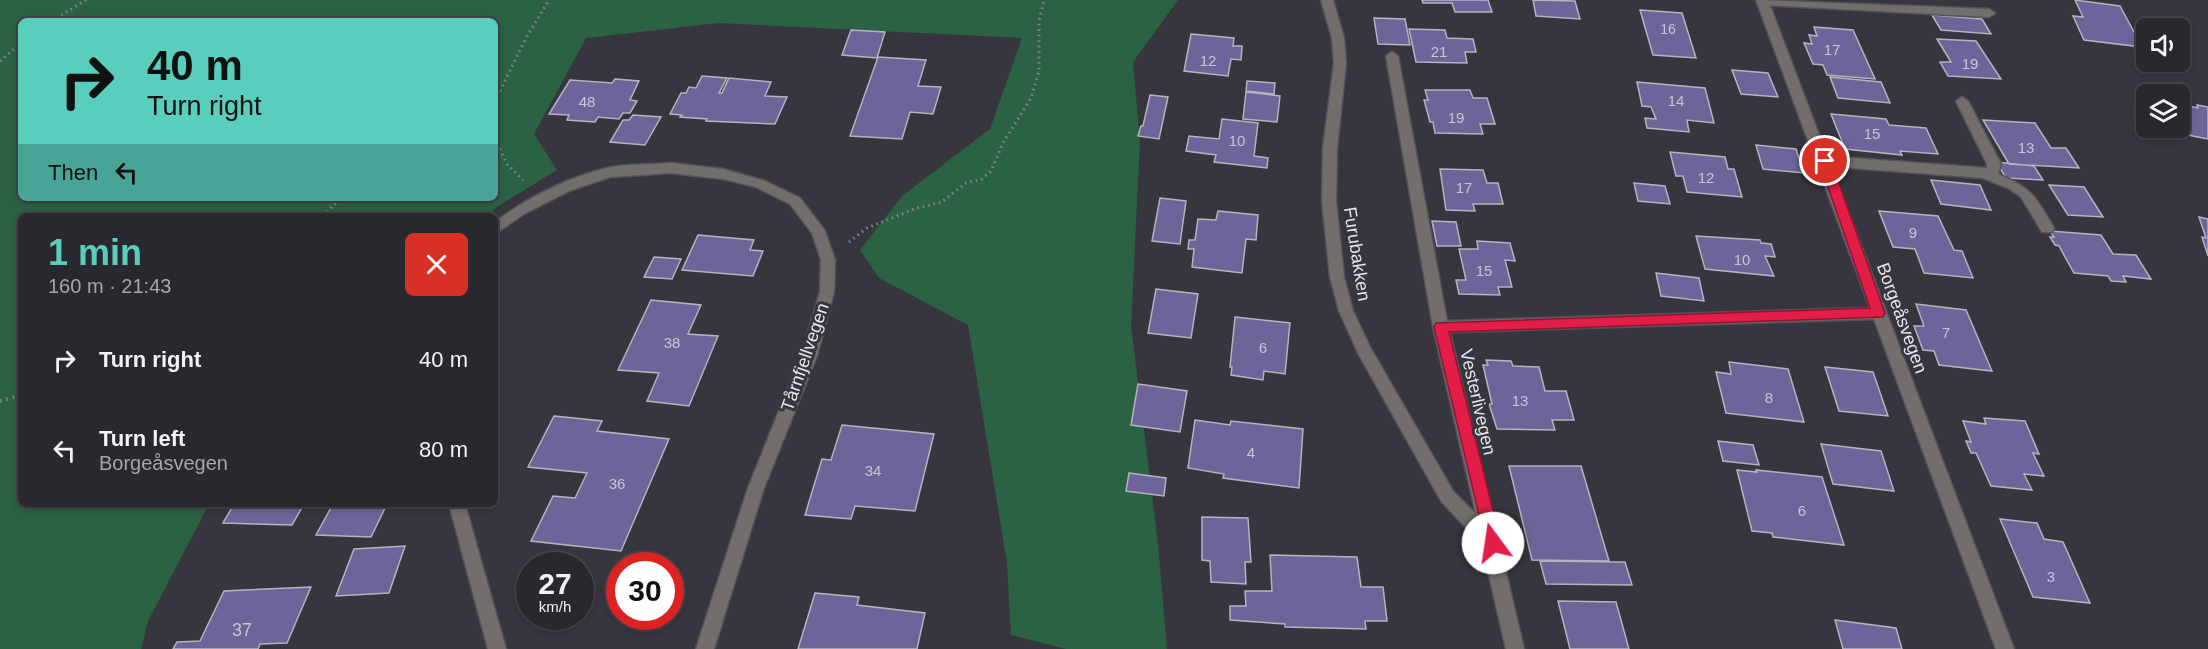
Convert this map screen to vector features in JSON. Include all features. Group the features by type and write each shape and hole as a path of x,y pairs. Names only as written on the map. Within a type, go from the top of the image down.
{"street":[{"name":"Furubakken","path":"1327,0 1338,38 1340,63 1330,148 1329,201 1337,277 1346,311 1363,349 1447,496 1493,543"},
{"path":"1763,1 1989,13"},
{"name":"Borgeåsvegen","path":"1763,1 1825,161 1878,313 2005,649"},
{"name":"Vesterlivegen","path":"1392,56 1441,327 1493,543 1515,649"},
{"path":"1962,101 1994,164 1993,171 1985,174"},
{"path":"1825,161 1985,174 2014,186 2026,194 2047,228"},
{"name":"Tårnfjellvegen","path":"498,227 519,211 564,188 609,172 671,168 723,174 760,184 795,201 818,231 828,260 827,292 809,356 756,488 705,649"},
{"path":"1441,327 1878,313"},
{"path":"458,507 497,649"}],"path":[{"path":"57,18 86,0"},
{"path":"498,95 526,38 549,0"},
{"path":"828,260 867,228 916,208 942,202 966,183 982,179 991,171 1003,143 1031,98 1039,71 1039,21 1043,0"},
{"path":"0,61 18,46"},
{"path":"498,145 507,164 543,199"},
{"path":"325,213 338,201"},
{"path":"0,401 18,396"}],"green space":[{"path":"0,0 1178,0 1133,62 1140,142 1131,326 1158,544 1167,649 1066,649 1011,635 1007,563 968,325 879,278 860,250 902,196 990,129 1022,38 719,23 586,38 534,134 557,170 490,213 18,213 18,507 207,507 148,621 141,649 0,649"}],"building":[{"path":"1422,0 1488,0 1492,12 1455,12 1452,3 1423,3"},
{"path":"1533,0 1575,1 1580,19 1536,16"},
{"path":"2075,0 2120,6 2136,36 2136,46 2084,40 2073,16 2083,17"},
{"path":"1640,10 1682,13 1696,58 1653,55"},
{"path":"1932,15 1982,19 1991,34 1941,30"},
{"path":"1374,18 1405,19 1410,45 1378,44"},
{"path":"1814,27 1853,30 1875,79 1827,75 1823,65 1813,64 1804,43 1812,44 1809,35 1817,36"},
{"path":"1409,29 1445,30 1447,38 1473,39 1476,52 1465,52 1467,63 1416,62"},
{"path":"851,30 885,32 877,58 842,55"},
{"path":"1191,34 1234,38 1233,46 1242,46 1241,60 1231,59 1228,76 1184,71"},
{"path":"1937,39 1976,41 2001,79 1948,76 1940,62 1951,62"},
{"path":"878,57 926,60 918,86 941,87 933,114 910,112 902,139 850,136"},
{"path":"1732,70 1768,73 1778,97 1741,94"},
{"path":"702,76 727,78 719,93 722,93 729,78 771,82 765,96 787,97 775,124 706,121 707,119 670,114 681,93 686,93 689,87 696,88"},
{"path":"1830,77 1881,82 1890,103 1838,98"},
{"path":"615,79 639,81 630,100 637,101 630,113 623,113 619,119 598,117 595,122 567,120 569,115 549,114 570,80 612,83"},
{"path":"1247,81 1275,83 1274,94 1246,91"},
{"path":"1637,82 1705,88 1714,123 1687,120 1689,132 1647,128 1645,118 1656,119 1651,107 1642,106"},
{"path":"1425,90 1470,90 1473,98 1487,98 1495,124 1480,124 1483,134 1435,133 1424,100 1428,100"},
{"path":"1246,92 1280,96 1277,122 1243,119"},
{"path":"1150,95 1168,97 1159,139 1138,136 1143,126"},
{"path":"2190,106 2208,107 2208,139 2190,135"},
{"path":"1831,114 1886,119 1889,125 1926,128 1938,154 1900,151 1902,155 1845,149"},
{"path":"633,115 661,117 645,145 610,142 623,120 629,120"},
{"path":"1222,119 1258,123 1254,156 1268,158 1267,168 1214,162 1216,155 1186,151 1189,136 1219,139"},
{"path":"1983,120 2035,123 2051,148 2066,148 2079,168 2009,164"},
{"path":"1756,145 1796,149 1804,173 1763,169"},
{"path":"1670,152 1725,157 1728,169 1734,169 1742,197 1687,192 1683,176 1676,176"},
{"path":"1996,162 2034,166 2043,180 2006,178"},
{"path":"1440,169 1483,170 1487,183 1498,183 1503,204 1473,204 1475,211 1446,210"},
{"path":"1931,180 1980,185 1991,210 1941,204"},
{"path":"1634,183 1665,186 1670,204 1638,201"},
{"path":"2049,185 2084,187 2103,217 2068,215"},
{"path":"1160,198 1186,201 1180,244 1152,241"},
{"path":"1218,211 1258,215 1256,240 1246,239 1242,273 1192,267 1194,249 1188,249 1189,240 1195,240 1198,219 1216,220"},
{"path":"1879,211 1938,216 1954,250 1962,251 1973,278 1924,273 1915,249 1893,247"},
{"path":"2199,217 2208,219 2208,256 2202,237 2206,238"},
{"path":"1432,221 1456,222 1461,246 1437,246"},
{"path":"2050,231 2101,235 2113,254 2136,255 2151,279 2123,276 2126,282 2111,281 2108,276 2074,273 2059,246 2055,245 2050,237 2054,237"},
{"path":"698,235 754,240 750,250 763,251 753,276 682,270"},
{"path":"1696,236 1760,240 1761,243 1771,244 1775,257 1765,256 1774,276 1705,269"},
{"path":"1477,241 1510,243 1515,261 1505,260 1512,287 1498,287 1500,295 1459,294 1456,280 1466,280 1459,249 1478,249"},
{"path":"654,257 681,259 672,279 644,277"},
{"path":"1656,273 1699,278 1704,301 1661,296"},
{"path":"1156,289 1198,294 1191,338 1148,333"},
{"path":"651,300 701,305 688,334 718,336 689,406 647,401 659,373 618,370"},
{"path":"1916,304 1966,310 1992,371 1939,365 1934,351 1923,350 1914,326 1924,326"},
{"path":"1235,317 1290,323 1285,374 1264,371 1263,380 1231,375"},
{"path":"1486,360 1511,361 1513,366 1539,367 1545,391 1566,391 1574,420 1552,420 1555,430 1497,429 1489,404 1492,404 1483,365 1488,365"},
{"path":"1729,362 1788,369 1804,422 1726,413 1716,372 1731,374"},
{"path":"1825,367 1873,372 1888,416 1839,411"},
{"path":"1138,384 1187,391 1180,432 1131,425"},
{"path":"554,416 602,421 597,431 669,439 621,551 531,541 553,496 575,498 587,473 528,467"},
{"path":"1984,418 2025,421 2039,454 2033,453 2044,476 2024,474 2032,490 1991,486 1976,453 1971,453 1966,441 1971,442 1963,421 1986,424"},
{"path":"1195,420 1230,425 1231,421 1303,429 1299,488 1223,478 1224,474 1188,468"},
{"path":"842,425 934,434 915,511 855,506 851,519 805,515 822,459 831,460"},
{"path":"1718,441 1753,445 1759,465 1723,461"},
{"path":"1821,444 1881,451 1894,491 1833,484"},
{"path":"1509,466 1581,466 1609,561 1532,560"},
{"path":"1737,470 1822,477 1844,545 1773,537 1772,533 1752,531"},
{"path":"1129,473 1166,478 1164,496 1126,491"},
{"path":"232,507 302,507 292,525 223,523"},
{"path":"331,507 386,507 371,537 316,535"},
{"path":"1202,517 1248,518 1251,562 1245,562 1246,584 1211,582 1210,561 1202,560"},
{"path":"2000,519 2037,523 2044,539 2063,542 2090,603 2033,597"},
{"path":"405,546 389,593 336,596 354,549"},
{"path":"1270,555 1357,557 1361,587 1383,587 1387,621 1365,621 1366,629 1285,627 1285,624 1230,620 1230,606 1246,606 1245,591 1272,591"},
{"path":"1540,561 1625,562 1632,585 1546,584"},
{"path":"311,587 287,643 260,644 258,649 173,649 177,642 200,641 224,591"},
{"path":"815,593 859,597 857,605 925,613 917,649 798,649"},
{"path":"1558,601 1616,602 1629,649 1570,649"},
{"path":"1835,620 1896,628 1902,649 1843,649"}],"route":[{"path":"1493,543 1441,327 1878,313 1825,161"}]}
